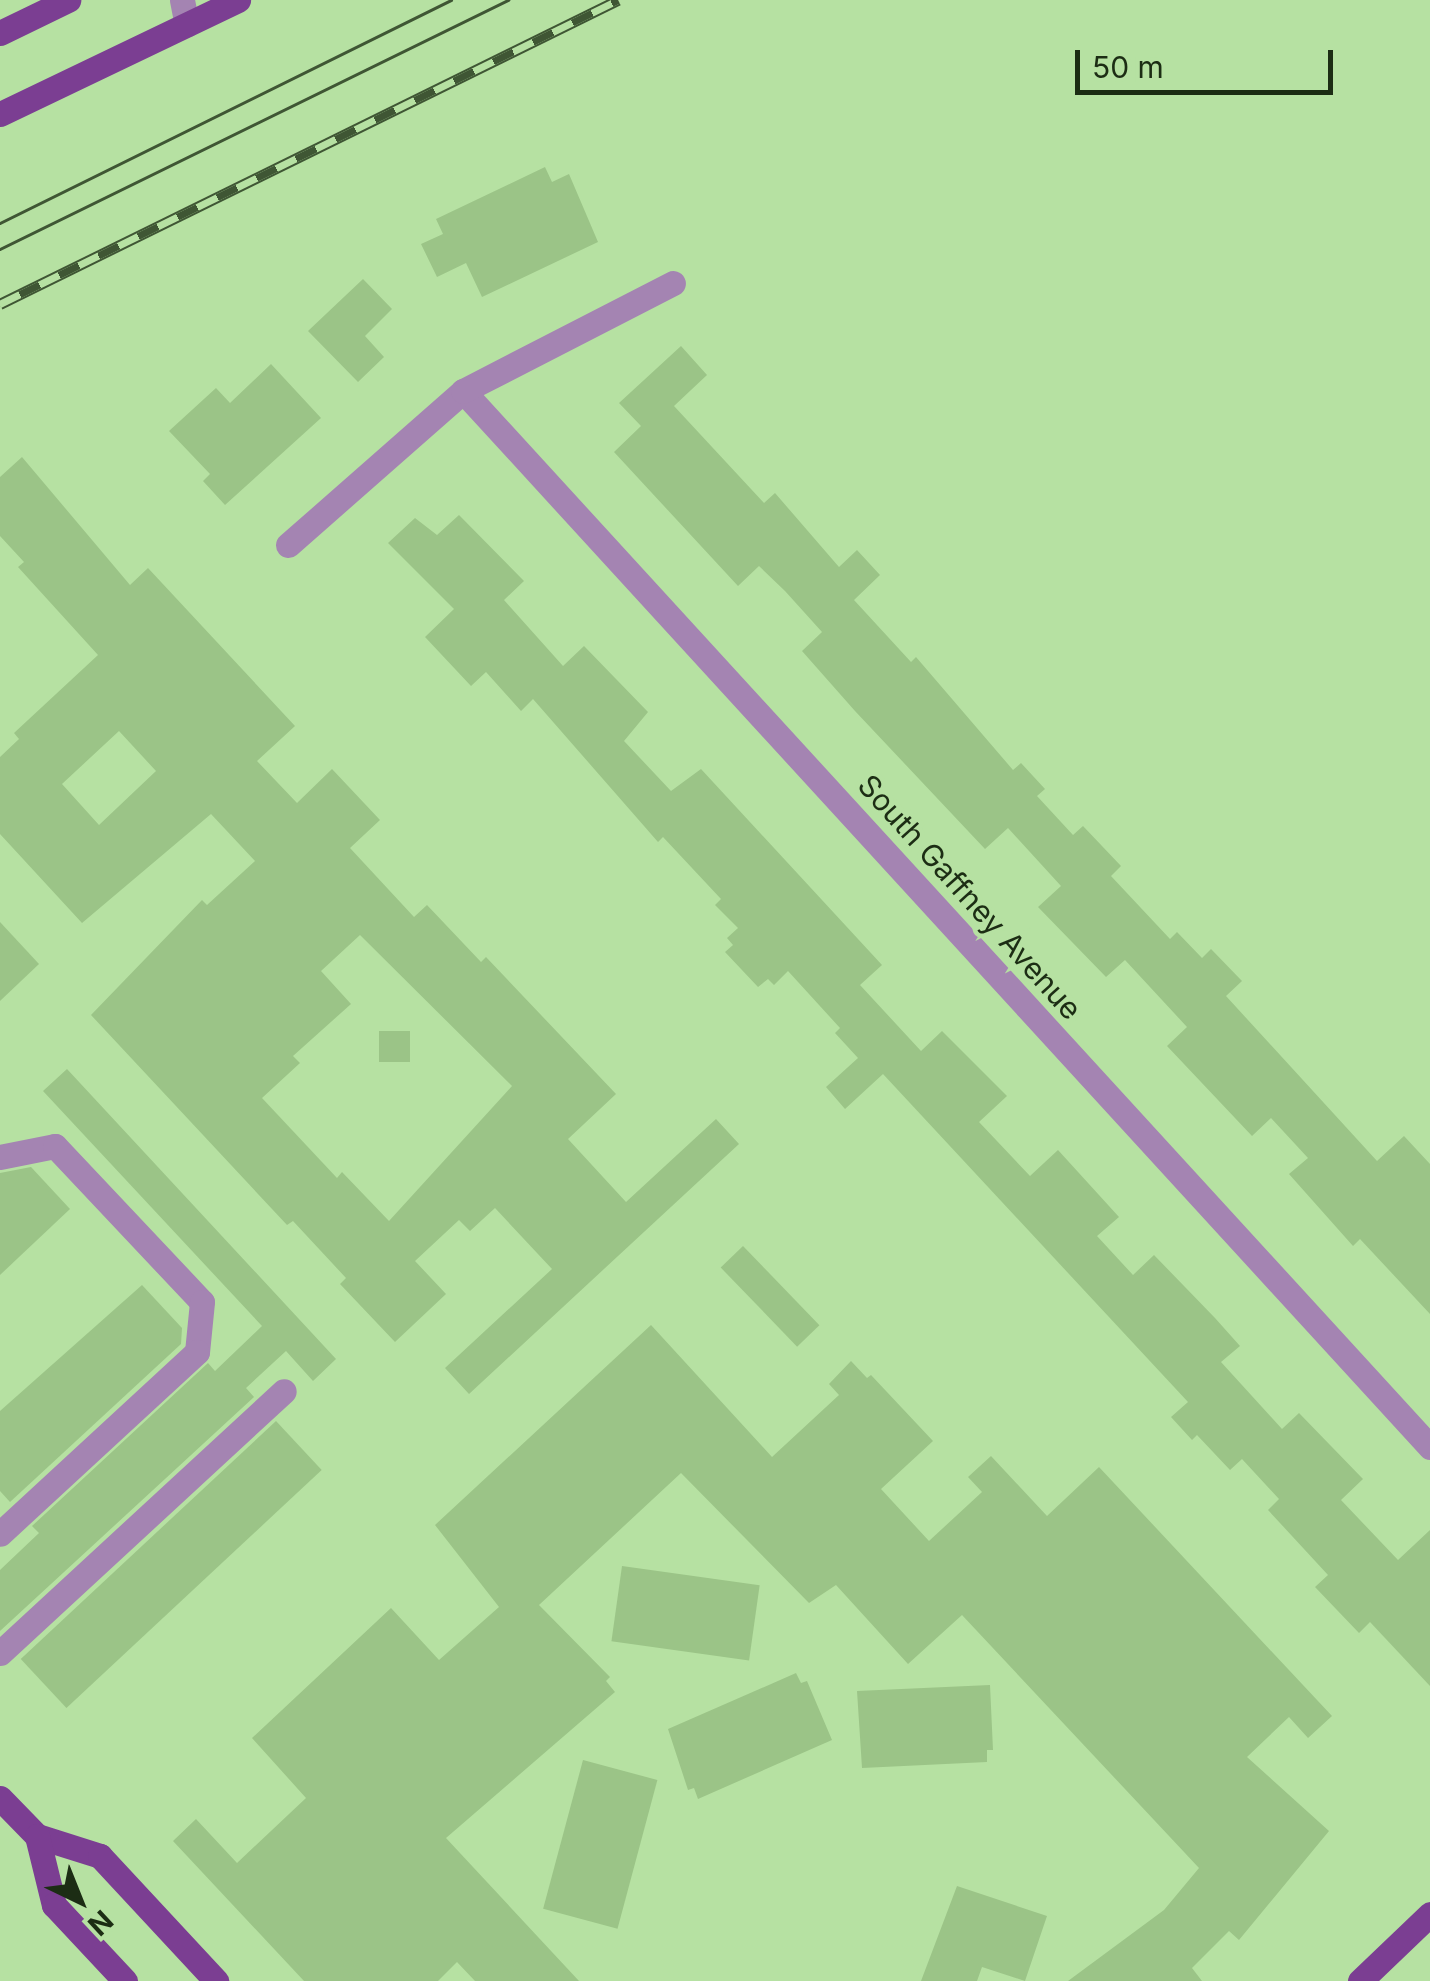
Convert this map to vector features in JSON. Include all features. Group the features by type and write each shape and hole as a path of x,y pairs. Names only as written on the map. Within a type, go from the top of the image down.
{"main road":[{"path":"0,33 68,0"},
{"path":"0,114 184,12 238,0"},
{"path":"0,1798 36,1836 54,1905 116,1978"},
{"path":"36,1836 100,1856 216,1981"},
{"path":"1360,1981 1430,1914"}],"street":[{"path":"288,545 463,391 673,283"},
{"name":"South Gaffney Avenue","path":"463,391 1430,1447"},
{"path":"0,1156 55,1146 202,1302 197,1352 0,1534"},
{"path":"0,1653 284,1392"}],"building":[{"path":"545,167 552,182 569,174 598,242 482,297 466,263 437,277 421,244 443,234 436,219"},
{"path":"363,279 392,309 365,336 384,357 358,382 308,331"},
{"path":"681,346 707,375 674,406 764,503 775,493 839,567 857,550 880,575 854,600 911,662 916,657 1013,770 1021,763 1045,789 1037,796 1073,835 1083,826 1121,866 1111,876 1170,939 1177,932 1202,958 1211,949 1242,981 1226,996 1377,1161 1404,1136 1430,1164 1430,1314 1360,1239 1353,1246 1289,1174 1308,1158 1271,1118 1252,1136 1167,1046 1187,1027 1125,960 1106,977 1038,907 1061,886 1008,828 985,849 855,711 802,651 822,632 785,591 759,566 738,586 614,452 641,426 619,403"},
{"path":"271,364 321,418 225,505 203,481 210,474 169,431 216,388 230,403"},
{"path":"22,457 130,585 148,568 295,726 257,761 297,803 332,769 380,820 350,848 414,917 427,905 481,962 486,957 616,1094 568,1139 626,1202 716,1119 739,1144 469,1394 445,1368 552,1269 495,1208 470,1231 459,1220 415,1261 446,1294 395,1342 340,1284 346,1278 293,1221 287,1225 91,1015 202,900 207,905 255,861 211,814 82,923 0,834 0,757 19,739 14,733 98,655 18,567 24,562 0,536 0,477","holes":["119,731 156,771 99,825 62,784","360,935 512,1086 389,1221 342,1172 337,1178 262,1098 300,1063 293,1056 351,1004 321,971"]},
{"path":"459,515 524,581 504,600 563,666 584,646 648,712 624,741 671,791 701,769 882,965 860,985 921,1051 942,1031 1007,1096 979,1122 1030,1176 1058,1150 1119,1217 1097,1236 1133,1275 1154,1255 1215,1318 1240,1346 1221,1362 1282,1429 1299,1413 1363,1479 1341,1500 1398,1560 1430,1530 1430,1686 1370,1622 1359,1633 1315,1587 1328,1575 1268,1510 1279,1499 1242,1459 1230,1470 1197,1435 1192,1440 1171,1417 1188,1402 883,1074 845,1109 826,1087 858,1058 835,1033 840,1028 788,971 774,985 768,979 758,987 725,952 733,945 727,938 738,928 715,905 721,899 663,837 658,842 533,699 521,711 486,672 471,686 425,637 454,609 388,543 415,518 437,535"},
{"path":"0,922 39,964 0,1001"},
{"path":"379,1031 410,1031 410,1062 379,1062"},
{"path":"67,1069 336,1359 313,1381 286,1351 246,1388 254,1397 0,1631 0,1570 39,1533 32,1526 208,1363 215,1371 262,1326 43,1091"},
{"path":"31,1167 70,1209 0,1275 0,1173"},
{"path":"743,1246 819,1325 797,1347 721,1268"},
{"path":"142,1285 182,1328 181,1344 10,1502 0,1491 0,1411"},
{"path":"651,1325 772,1457 839,1395 829,1384 851,1361 867,1378 871,1375 933,1441 881,1489 929,1541 982,1492 968,1477 991,1456 1047,1516 1099,1467 1332,1716 1308,1738 1289,1717 1247,1757 1329,1831 1239,1940 1229,1931 1192,1968 1202,1981 1068,1981 1164,1910 1199,1868 962,1615 908,1664 836,1585 809,1603 681,1473 539,1605 610,1677 606,1681 615,1692 446,1838 579,1981 475,1981 457,1962 438,1981 304,1981 173,1841 196,1819 237,1863 306,1798 252,1738 391,1608 439,1660 499,1607 435,1525"},
{"path":"276,1421 322,1470 66,1708 21,1659"},
{"path":"622,1566 760,1585 749,1661 611,1641"},
{"path":"796,1673 801,1683 807,1681 832,1740 698,1799 694,1788 688,1790 668,1729"},
{"path":"990,1685 993,1750 987,1750 987,1762 862,1768 857,1691"},
{"path":"583,1760 657,1780 618,1929 543,1909"},
{"path":"957,1886 1047,1916 1025,1981 982,1967 977,1981 921,1981"}],"tram line":[{"path":"0,223 451,0"},
{"path":"0,249 508,0"}],"railway":[{"path":"0,304 618,0"}]}
